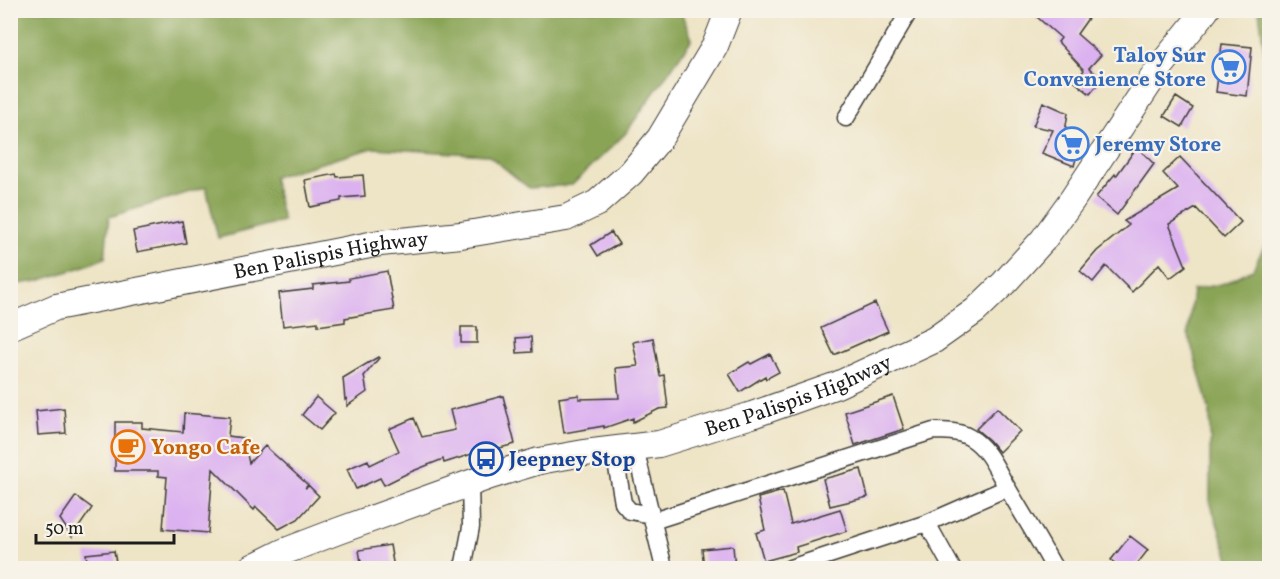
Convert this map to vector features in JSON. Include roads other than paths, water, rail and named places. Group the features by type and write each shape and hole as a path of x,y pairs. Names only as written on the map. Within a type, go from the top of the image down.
{"main road":[{"name":"Ben Palispis Highway","path":"10,327 56,308 369,245 461,235 566,218 597,203 631,174 660,138 715,46 729,10"},
{"name":"Ben Palispis Highway","path":"250,568 283,552 470,483 539,461 659,444 724,424 837,385 934,340 975,311 1043,240 1160,67 1206,10"}],"street":[{"path":"846,118 910,10"},
{"path":"625,449 623,503 630,511 652,518 933,431 951,431 970,437 994,463 1056,568"},
{"path":"625,449 652,518 664,568"},
{"path":"461,568 471,527 470,483"},
{"path":"790,568 927,523 1007,488"},
{"path":"927,523 952,568"}],"place":[{"name":"Taloy Sur Convenience Store","path":"1229,67"},
{"name":"Jeremy Store","path":"1072,144"},
{"name":"Yongo Cafe","path":"128,447"},
{"name":"Jeepney Stop","path":"486,459"}]}
